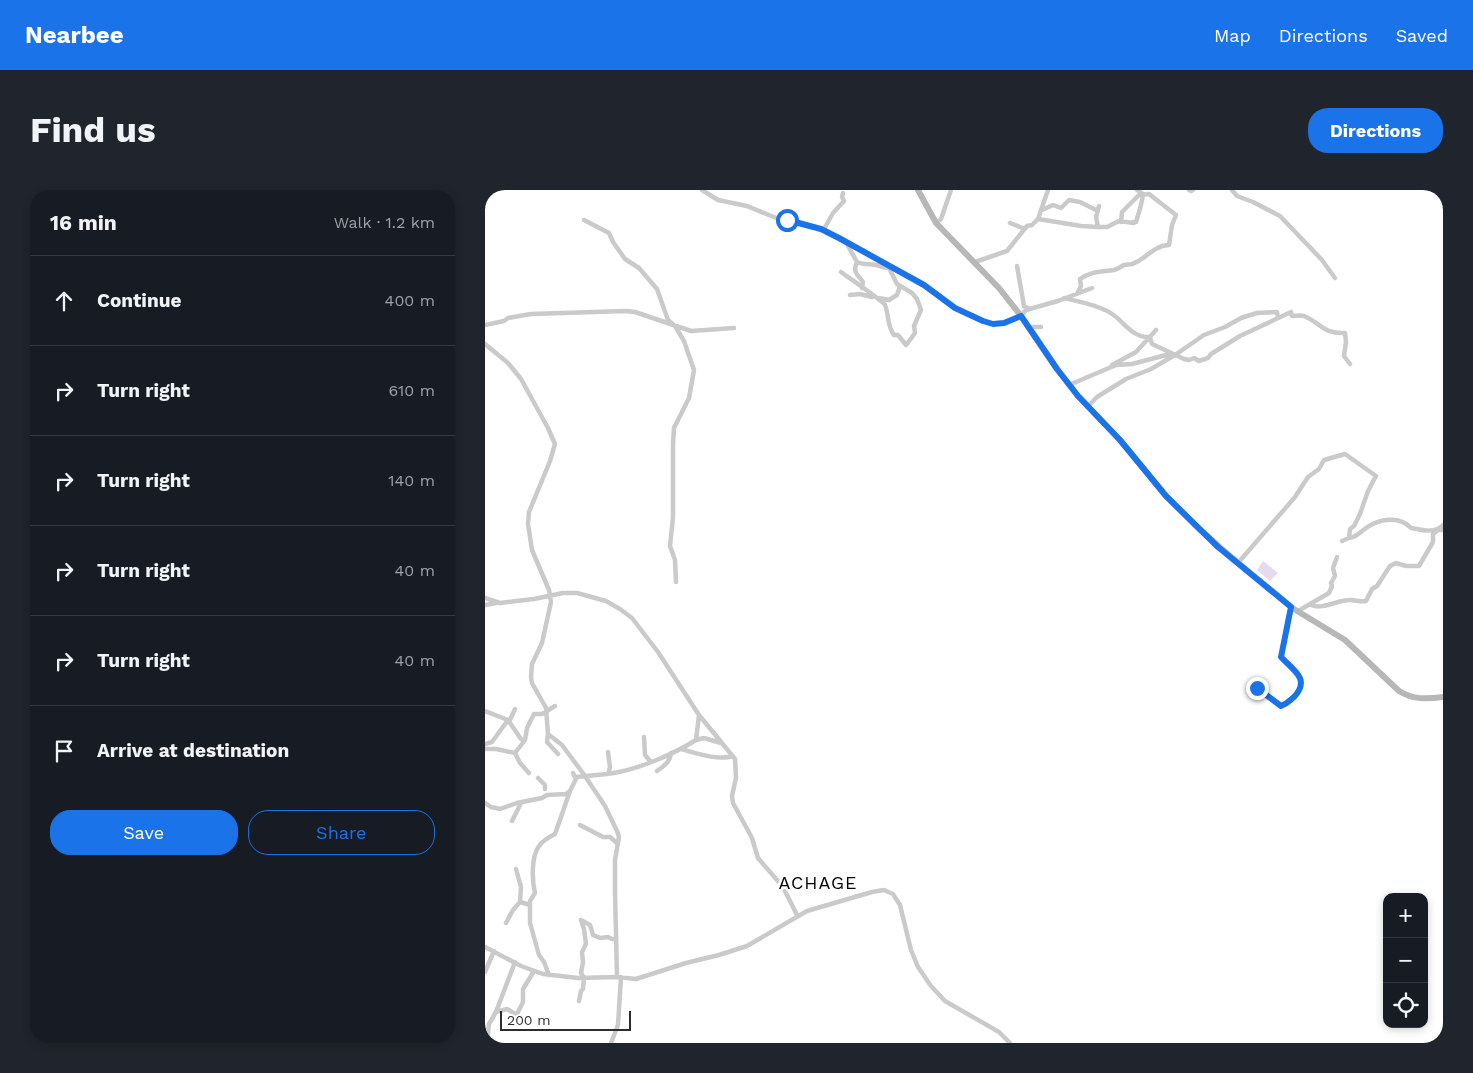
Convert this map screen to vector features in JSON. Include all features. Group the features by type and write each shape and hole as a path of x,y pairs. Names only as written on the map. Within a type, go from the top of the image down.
{"street":[{"path":"702,190 718,200 747,206 781,220 796,221 821,229 909,277 955,308 993,324 1004,323 1021,316 1029,309 1092,288"},
{"path":"918,190 936,223 975,262 1021,316 1069,385 1120,440 1166,496 1198,528 1291,607 1345,640 1387,682 1405,695 1417,698 1443,697"},
{"path":"936,223 941,219 951,190"},
{"path":"975,262 1007,251 1025,229 1038,218 1048,190"},
{"path":"1137,190 1143,194"},
{"path":"1189,190 1191,192 1193,190"},
{"path":"1232,190 1237,196 1279,216 1322,260 1335,278"},
{"path":"821,229 824,229 833,213 844,201 843,193"},
{"path":"1038,218 1081,226 1099,227 1107,227 1116,222 1137,222 1139,212 1143,206 1143,194"},
{"path":"1077,294 1081,286 1080,279 1088,274 1116,269 1142,261 1157,247 1169,245 1172,225 1176,215 1149,194 1143,194 1139,195 1122,212 1121,222"},
{"path":"1043,210 1053,205 1061,208 1069,200 1080,202 1099,209 1096,217 1099,227"},
{"path":"584,220 609,233 625,259 639,268 657,289 668,320 675,326 684,341 694,370 688,400 674,428 673,518 670,546 675,560 676,582"},
{"path":"1011,224 1025,229"},
{"path":"841,272 879,298 885,306 890,330 894,335 898,335 906,345 915,333 914,326 921,310 917,299 911,292 895,281 889,268 857,262 846,243"},
{"path":"857,262 855,271 856,276 863,282 862,288"},
{"path":"1017,266 1024,306 1029,309"},
{"path":"850,295 860,294 889,300 897,294 900,286"},
{"path":"1064,298 1105,310 1124,322 1126,328 1139,336 1150,337"},
{"path":"485,325 531,314 626,311 635,312 691,331 735,328"},
{"path":"1088,406 1097,397 1127,379 1151,369 1204,335 1241,318 1269,311 1277,312 1278,318"},
{"path":"1069,385 1117,365 1132,364 1167,354 1189,360 1194,358 1199,361 1208,358 1211,354 1240,336 1291,312 1292,316 1302,315 1335,334 1345,334 1344,356 1350,364"},
{"path":"1028,327 1041,327"},
{"path":"1103,371 1136,352 1156,330"},
{"path":"1150,337 1153,344 1173,355"},
{"path":"485,344 508,363 521,379 555,444 529,512 528,524 532,550 550,595 550,609 544,638 533,660 531,671 532,683 543,701 550,735 550,745 557,754"},
{"path":"1238,563 1295,497 1308,477 1319,469 1324,460 1345,454 1376,476 1368,491 1360,514 1350,529 1349,538"},
{"path":"1342,541 1355,537 1383,519 1400,521 1411,528 1429,531 1441,530"},
{"path":"1311,605 1321,606 1351,600 1366,601 1371,589 1377,586 1390,566 1396,563 1406,566 1419,566 1433,542 1433,534 1441,530 1443,525"},
{"path":"1297,611 1311,605 1329,593 1335,576 1333,568 1337,557"},
{"path":"485,605 534,599 550,595 586,594 606,601 625,612 637,623 699,715 735,759 736,768 732,796 735,808 752,838 758,858 783,887 797,915"},
{"path":"485,598 500,602"},
{"path":"1257,688 1281,706 1286,705 1301,690 1302,682 1300,677 1281,657 1291,607"},
{"path":"528,711 534,714 546,712 555,706"},
{"path":"485,744 492,742 515,709"},
{"path":"485,711 508,721 521,739"},
{"path":"515,753 525,740 527,728 534,714"},
{"path":"696,740 699,715"},
{"path":"550,735 563,745 585,776 613,821 619,837 615,860 616,939 619,977 617,1025 611,1043"},
{"path":"644,737 645,755 651,762"},
{"path":"549,975 544,962 539,956 530,923 530,905 535,893 533,877 535,857 538,846 555,834 576,779 574,775 608,774 651,762 704,738 723,744"},
{"path":"485,749 515,753"},
{"path":"681,749 712,756 733,756"},
{"path":"608,774 610,768 609,752"},
{"path":"515,753 520,763 529,773"},
{"path":"657,771 666,766 671,753"},
{"path":"538,778 545,785 545,789"},
{"path":"540,788 545,789 551,794"},
{"path":"485,803 500,809 551,794 566,794 570,791"},
{"path":"512,821 521,803"},
{"path":"580,825 603,837 610,837 618,844"},
{"path":"506,924 513,910 520,902 521,887 516,869"},
{"path":"485,947 534,971 549,975 636,979 747,946 772,933 797,915 830,903 884,890 893,894 901,905 911,950 918,966 931,986 945,1001 999,1032 1010,1043"},
{"path":"520,902 530,905"},
{"path":"579,1001 583,989 584,978 581,973 582,952 585,944 581,920 590,925 593,935 600,938 616,939"},
{"path":"485,972 494,951"},
{"path":"487,1043 487,1023 496,1012 515,962"},
{"path":"496,1012 507,1009 517,1016 523,1002 523,989 534,971"}],"shaded area":[{"path":"1263,561 1278,573 1270,581 1257,570"}],"district":[{"name":"ACHAGE","path":"818,882"}],"route":[{"path":"787,220 821,229 839,238 924,285 955,308 983,321 993,324 1004,323 1021,316 1078,396 1120,440 1166,496 1218,547 1291,607 1281,657 1300,677 1302,682 1301,690 1286,705 1281,706 1257,688"}]}
